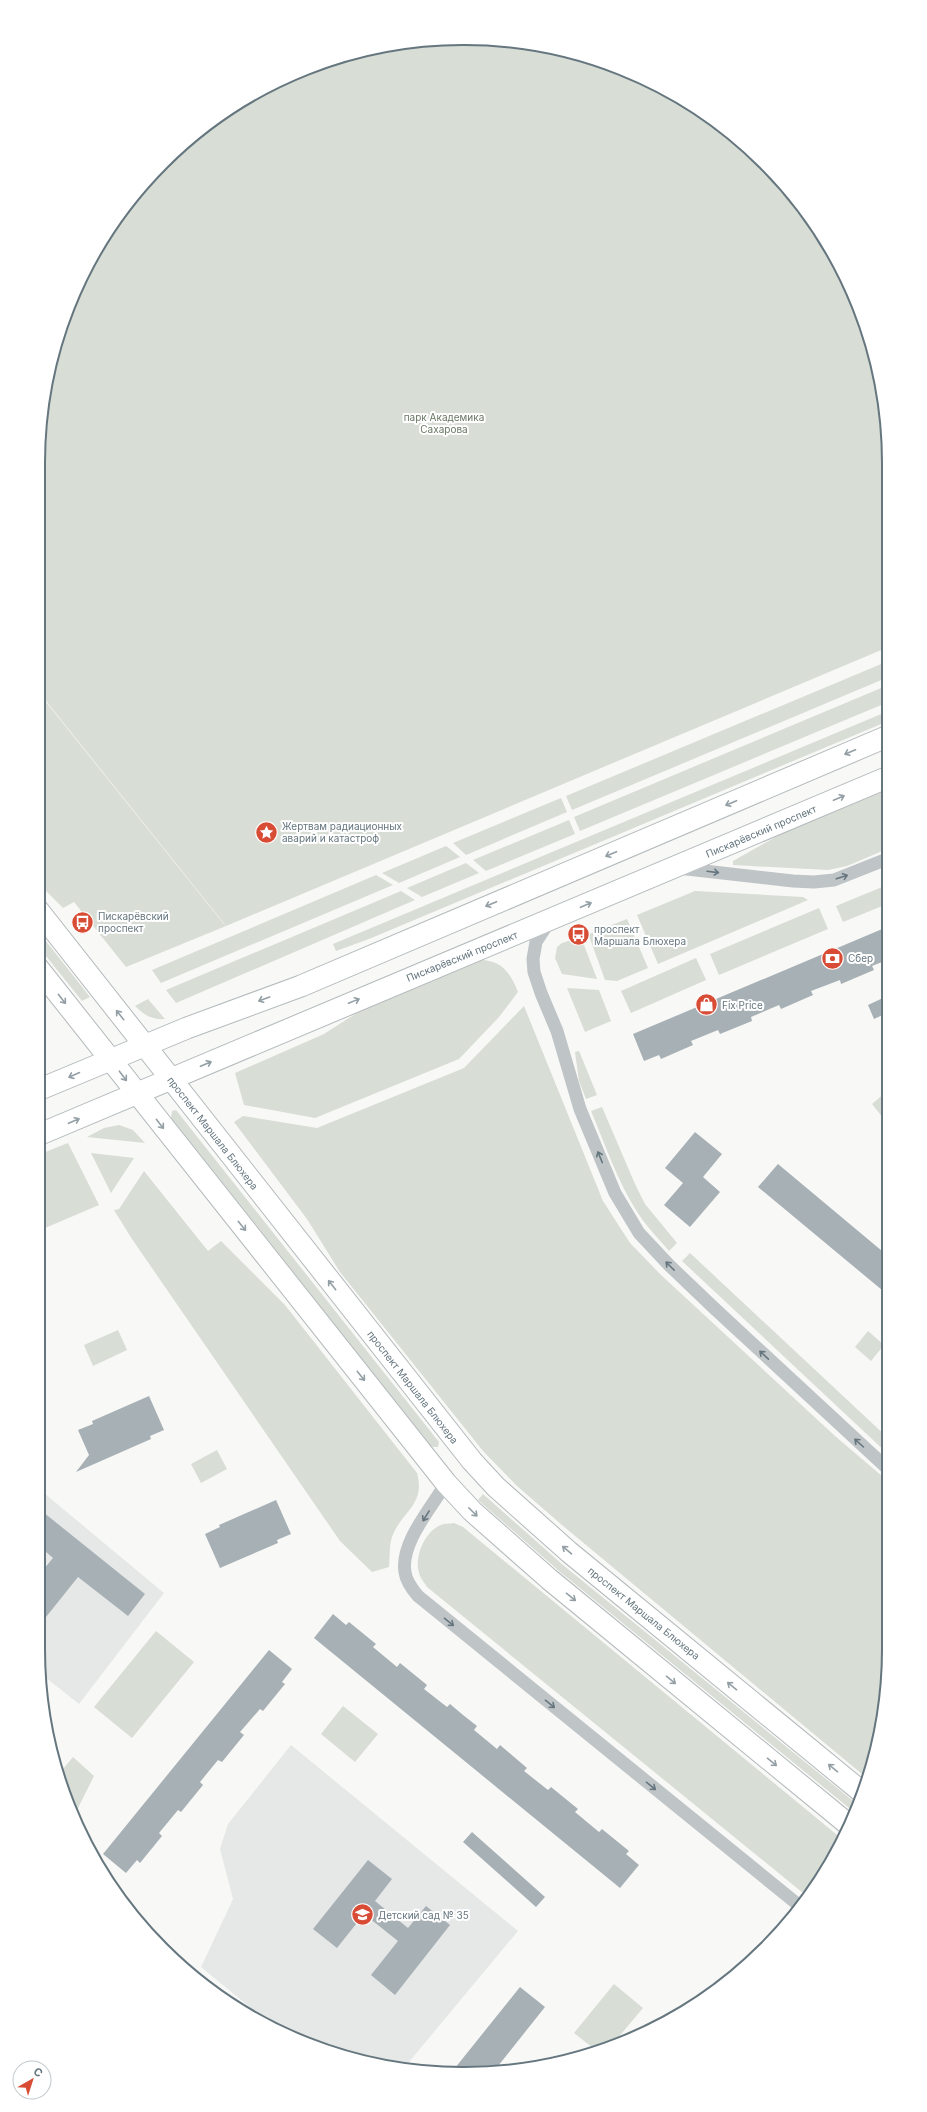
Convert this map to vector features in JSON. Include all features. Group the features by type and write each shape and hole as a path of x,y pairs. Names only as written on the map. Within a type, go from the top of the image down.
{"main road":[{"path":"45,1087 110,1059 301,986 882,739"},
{"name":"Пискарёвский проспект","path":"45,1132 882,780"},
{"name":"проспект Маршала Блюхера","path":"45,919 472,1461 496,1487 569,1552 858,1789"},
{"path":"45,977 136,1094 446,1483 472,1511 548,1579 845,1821"},
{"path":"446,1483 472,1461"}],"street":[{"path":"674,867 793,881 814,882 834,880 882,861"},
{"path":"550,920 536,942 533,959 534,972 557,1031 580,1109 615,1193 639,1233 704,1298 882,1463"},
{"path":"446,1483 408,1543 404,1560 405,1573 408,1583 418,1596 796,1904"}],"shaded area":[{"path":"45,1494 164,1593 79,1704 46,1678"},
{"name":"Детский сад № 35","path":"291,1745 518,1931 408,2063 355,2053 329,2045 278,2024 255,2012 201,1967 233,1899 220,1849 228,1824"}],"green space":[{"name":"парк Академика Сахарова","path":"436,46 491,46 545,53 572,59 598,67 649,88 673,101 718,131 759,168 778,188 796,209 826,254 850,303 868,355 874,382 881,436 882,650 226,926 45,700 46,436 53,382 59,355 67,329 88,278 101,254 131,209 168,168 188,149 209,131 254,101 278,88 329,67 355,59 409,49"},
{"path":"882,664 882,680 572,810 566,796"},
{"path":"882,688 882,705 580,831 574,817"},
{"path":"45,701 226,926 126,967 74,902 63,908 45,890"},
{"path":"882,714 882,724 369,939 336,951 333,944"},
{"path":"882,790 882,851 847,866 828,870 733,865 733,861 788,830"},
{"path":"561,798 567,812 466,855 453,843"},
{"path":"569,820 575,834 486,871 473,860"},
{"path":"446,846 460,857 399,883 382,873"},
{"path":"466,863 479,873 422,897 407,888"},
{"path":"376,875 393,885 161,983 152,970"},
{"path":"882,887 882,906 843,922 836,906"},
{"path":"401,891 415,900 176,1003 166,990"},
{"path":"695,891 803,897 808,900 658,964 637,915"},
{"path":"819,908 828,929 719,975 710,954"},
{"path":"627,919 648,968 617,981 605,980 589,936 591,933"},
{"path":"581,937 597,979 562,974 555,958 557,947 562,943"},
{"path":"45,940 90,997 82,1001 45,955"},
{"path":"696,958 706,980 631,1013 621,991"},
{"path":"480,960 494,962 505,969 518,992 499,1017 459,1059 315,1118 244,1105 235,1073 324,1034 363,1009"},
{"path":"567,988 599,990 611,1021 585,1032"},
{"path":"148,999 165,1019 156,1019 148,1016 135,1006"},
{"path":"524,1006 603,1201 630,1243 661,1275 835,1436 882,1476 881,1676 874,1730 863,1775 562,1525 517,1486 483,1451 340,1272 307,1219 234,1122 243,1116 317,1128 464,1068"},
{"path":"579,1051 597,1095 586,1099 579,1081 575,1052"},
{"path":"882,1095 882,1117 872,1104"},
{"path":"602,1107 645,1204 677,1243 669,1251 640,1216 617,1174 591,1111"},
{"path":"176,1110 439,1442 438,1447 432,1447 171,1118 172,1111"},
{"path":"119,1125 133,1130 145,1143 87,1137 104,1128"},
{"path":"68,1143 99,1205 45,1228 45,1152"},
{"path":"91,1153 134,1158 111,1193"},
{"path":"144,1171 208,1251 221,1241 285,1305 417,1473 419,1484 418,1493 411,1508 396,1528 392,1537 389,1567 372,1572 340,1541 132,1239 114,1210 119,1209"},
{"path":"690,1253 882,1432 882,1448 682,1261"},
{"path":"118,1330 127,1350 93,1366 84,1345"},
{"path":"868,1331 882,1343 882,1347 871,1361 855,1347"},
{"path":"217,1450 227,1469 201,1483 191,1464"},
{"path":"483,1494 563,1565 853,1801 850,1809 559,1571 478,1500"},
{"path":"454,1523 463,1527 838,1836 826,1858 803,1893 427,1587 421,1579 418,1560 422,1545 430,1533 442,1524"},
{"path":"156,1631 194,1662 132,1738 94,1707"},
{"path":"343,1706 378,1734 355,1762 321,1734"},
{"path":"73,1757 94,1776 77,1810 67,1783 63,1769"},
{"path":"614,1984 643,2008 618,2037 598,2045 592,2047 574,2033"}],"building":[{"path":"882,929 882,962 872,966 874,970 841,984 840,980 811,991 813,995 781,1009 779,1005 751,1017 752,1021 720,1034 718,1030 691,1041 693,1045 661,1059 659,1055 644,1061 633,1034"},
{"path":"882,998 882,1015 874,1019 868,1005"},
{"path":"695,1132 722,1154 703,1177 720,1192 690,1227 664,1205 683,1183 665,1168"},
{"path":"778,1164 882,1251 882,1290 758,1187"},
{"path":"149,1396 164,1430 150,1436 151,1439 76,1472 89,1455 78,1430 93,1424 92,1421"},
{"path":"276,1500 291,1534 277,1540 278,1543 220,1568 205,1534 220,1527 219,1525"},
{"path":"45,1514 145,1594 128,1616 78,1577 45,1618 45,1568 53,1558 45,1551"},
{"path":"333,1614 346,1625 349,1622 376,1644 373,1647 397,1667 400,1663 427,1685 424,1689 447,1707 450,1704 477,1726 474,1730 497,1749 500,1745 527,1768 524,1771 548,1790 551,1787 578,1809 575,1812 599,1832 602,1829 629,1851 626,1854 639,1865 620,1888 314,1638"},
{"path":"269,1650 292,1669 282,1682 285,1684 263,1711 260,1709 240,1732 244,1735 222,1762 218,1760 200,1782 203,1785 181,1812 178,1810 159,1833 162,1836 140,1863 137,1860 126,1873 103,1854"},
{"path":"472,1832 545,1897 536,1907 463,1842"},
{"path":"368,1860 392,1879 375,1901 408,1928 426,1906 450,1925 395,1995 371,1975 398,1941 364,1914 337,1948 313,1929"},
{"path":"520,1987 545,2007 499,2065 456,2067"}],"place":[{"name":"Жертвам радиационных аварий и катастроф","path":"267,832"},
{"name":"Пискарёвский проспект","path":"82,922"},
{"name":"проспект Маршала Блюхера","path":"579,935"},
{"name":"Сбер","path":"833,958"},
{"name":"Fix Price","path":"707,1005"},
{"name":"Детский сад № 35","path":"362,1915"}]}
